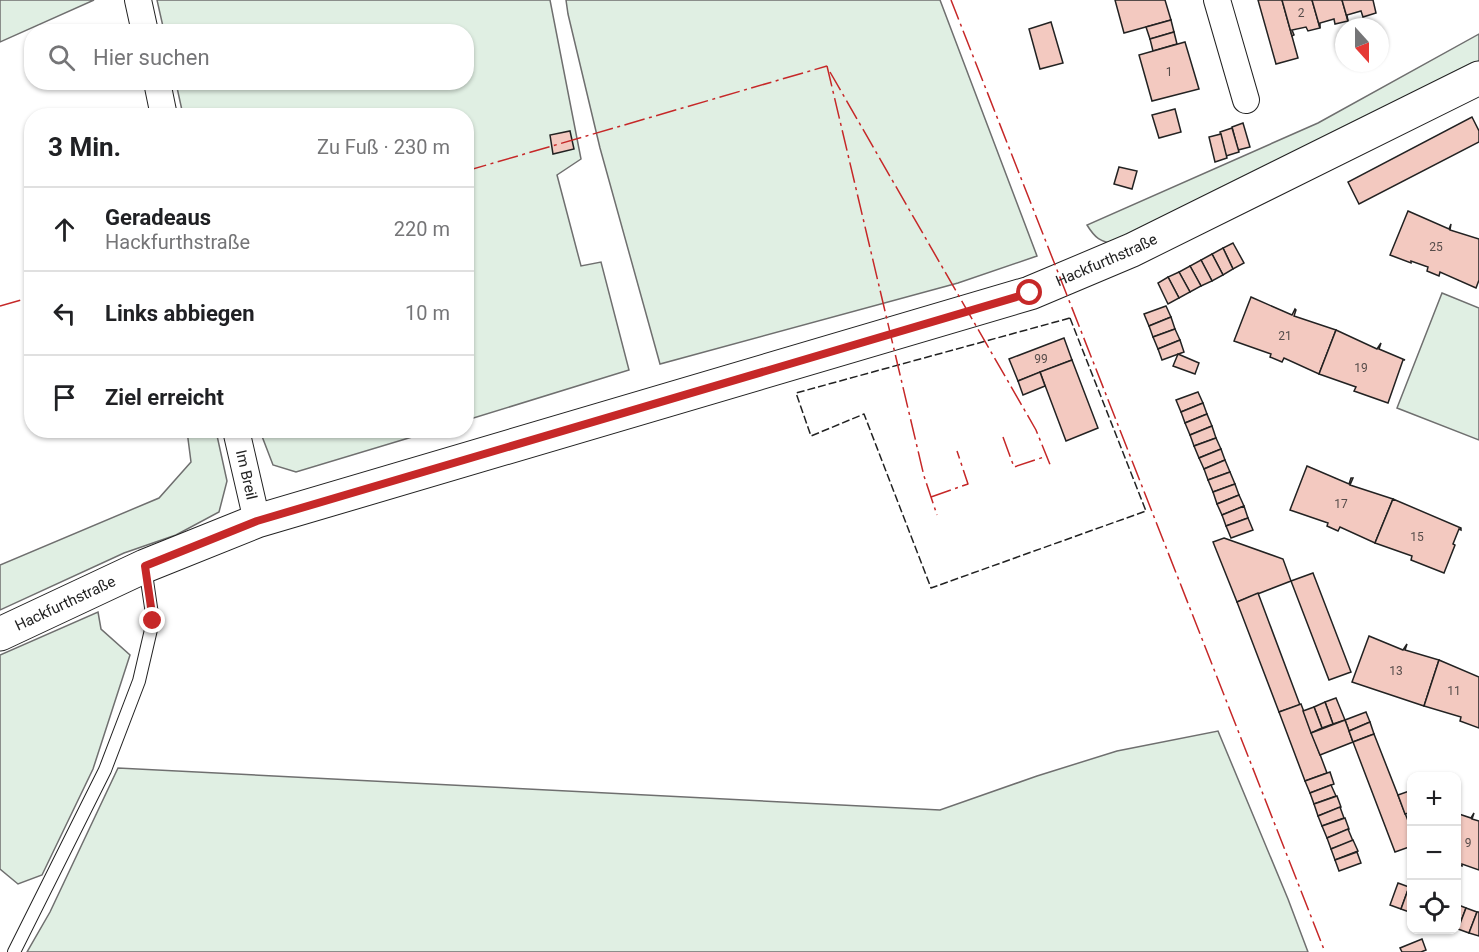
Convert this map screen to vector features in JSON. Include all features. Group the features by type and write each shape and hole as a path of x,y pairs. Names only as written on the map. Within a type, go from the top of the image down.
{"street":[{"path":"138,0 143,24"},
{"path":"1217,0 1246,100"},
{"name":"Hackfurthstraße","path":"0,634 145,566 257,521 1030,293 1132,250 1479,78"},
{"path":"159,90 162,108"},
{"name":"Im Breil","path":"238,438 257,521"}],"lane":[{"path":"5,952 17,948 105,770 139,681 153,621 145,566"}],"green space":[{"path":"0,0 94,0 40,24 24,24 24,31 0,42"},
{"path":"157,0 550,0 581,159 557,175 581,266 601,262 629,370 474,418 474,108 181,108 178,90 474,90 474,24 162,24"},
{"path":"566,0 940,0 1037,256 958,283 660,364 600,148"},
{"path":"1479,34 1479,61 1398,106 1116,244 1098,239 1087,225 1318,123"},
{"path":"1442,293 1479,308 1479,440 1397,408"},
{"path":"188,438 218,438 227,481 219,512 176,535 124,553 0,610 0,565 159,498 191,462"},
{"path":"263,438 409,438 296,472 273,465"},
{"path":"98,612 101,629 130,655 93,769 42,875 18,884 0,869 0,655"},
{"path":"1218,731 1308,952 27,952 50,912 118,768 940,810 1117,751"}],"building":[{"path":"1115,0 1165,0 1171,20 1124,33"},
{"path":"1258,0 1282,0 1298,58 1276,64"},
{"path":"1282,0 1312,0 1320,28 1308,31 1306,27 1292,30 1294,35 1292,36"},
{"path":"1312,0 1342,0 1347,18 1335,18 1335,24 1334,19 1320,23 1320,28"},
{"path":"1342,0 1373,0 1376,13 1363,17 1361,11 1347,15 1347,18"},
{"path":"1171,20 1174,32 1150,39 1146,27"},
{"path":"1051,22 1063,63 1040,69 1029,29"},
{"path":"1174,32 1177,44 1153,51 1150,39"},
{"path":"1185,42 1199,89 1152,101 1139,55"},
{"path":"1175,109 1181,132 1159,138 1152,115"},
{"path":"1472,117 1479,131 1479,142 1359,204 1348,182"},
{"path":"1243,123 1250,147 1238,150 1232,127"},
{"path":"1232,128 1239,152 1226,156 1220,132"},
{"path":"570,131 574,149 553,154 550,135"},
{"path":"1221,134 1227,158 1215,162 1209,137"},
{"path":"1119,167 1137,171 1132,189 1114,184"},
{"path":"1408,211 1449,229 1451,224 1450,230 1479,239 1479,280 1476,288 1440,272 1439,276 1427,271 1428,267 1390,255"},
{"path":"1233,243 1244,263 1233,269 1223,248"},
{"path":"1223,248 1233,269 1223,275 1212,254"},
{"path":"1212,254 1223,275 1212,281 1201,260"},
{"path":"1201,260 1212,281 1201,286 1190,266"},
{"path":"1190,266 1201,286 1190,292 1179,272"},
{"path":"1179,272 1190,292 1179,298 1168,277"},
{"path":"1168,277 1179,298 1168,304 1158,283"},
{"path":"1251,297 1292,315 1295,309 1294,316 1336,330 1319,374 1284,358 1282,362 1270,357 1271,354 1234,341"},
{"path":"1166,306 1171,317 1149,326 1144,314"},
{"path":"1171,317 1175,329 1153,337 1149,326"},
{"path":"1175,329 1180,340 1158,349 1153,337"},
{"path":"1336,330 1377,349 1381,343 1379,349 1405,360 1403,360 1388,403 1354,391 1356,387 1319,374"},
{"path":"1064,338 1072,360 1018,381 1009,359"},
{"path":"1180,340 1184,352 1162,360 1158,349"},
{"path":"1178,354 1199,363 1195,374 1173,366"},
{"path":"1072,360 1098,428 1066,441 1040,372"},
{"path":"1040,372 1045,386 1023,395 1018,381"},
{"path":"1198,392 1203,403 1181,412 1176,400"},
{"path":"1203,403 1207,414 1185,423 1181,412"},
{"path":"1207,414 1212,426 1190,435 1185,423"},
{"path":"1212,426 1216,438 1194,446 1190,435"},
{"path":"1216,438 1221,449 1199,458 1194,446"},
{"path":"1221,449 1225,460 1204,469 1199,458"},
{"path":"1225,460 1230,472 1208,480 1204,469"},
{"path":"1307,466 1349,484 1353,478 1350,485 1393,499 1375,543 1340,527 1338,531 1327,526 1328,523 1290,510"},
{"path":"1230,472 1235,484 1213,492 1208,480"},
{"path":"1235,484 1239,495 1217,504 1213,492"},
{"path":"1239,495 1244,506 1222,515 1217,504"},
{"path":"1393,499 1461,528 1453,544 1455,545 1444,573 1411,560 1412,556 1375,543"},
{"path":"1244,506 1248,518 1226,526 1222,515"},
{"path":"1248,518 1253,530 1231,538 1226,526"},
{"path":"1224,538 1283,559 1291,581 1237,602 1213,542"},
{"path":"1313,573 1351,672 1329,680 1291,581"},
{"path":"1258,593 1300,705 1279,712 1237,602"},
{"path":"1369,636 1403,650 1407,644 1405,650 1439,660 1424,706 1352,682"},
{"path":"1439,660 1479,677 1479,728 1460,721 1461,717 1424,706"},
{"path":"1336,698 1345,720 1333,724 1325,702"},
{"path":"1325,702 1333,724 1322,728 1314,707"},
{"path":"1301,704 1327,773 1305,781 1279,712"},
{"path":"1314,707 1322,728 1311,733 1303,711"},
{"path":"1366,712 1370,722 1349,731 1345,720"},
{"path":"1345,720 1353,742 1320,755 1311,733"},
{"path":"1370,722 1374,734 1353,742 1349,731"},
{"path":"1374,734 1407,818 1407,848 1395,852 1353,742"},
{"path":"1330,772 1334,784 1310,793 1305,781"},
{"path":"1331,785 1336,796 1314,804 1310,793"},
{"path":"1407,792 1407,813 1405,814 1398,795"},
{"path":"1337,796 1341,807 1318,816 1314,804"},
{"path":"1340,807 1344,818 1322,826 1318,816"},
{"path":"1474,813 1472,819 1479,821 1479,870 1462,864 1462,866 1461,815 1471,818"},
{"path":"1345,818 1349,829 1327,838 1322,826"},
{"path":"1348,829 1353,841 1331,849 1327,838"},
{"path":"1353,840 1358,851 1335,860 1331,849"},
{"path":"1357,852 1361,863 1339,871 1335,860"},
{"path":"1398,883 1407,886 1401,909 1390,905"},
{"path":"1407,892 1407,911 1401,909"},
{"path":"1461,906 1466,908 1461,921"},
{"path":"1466,908 1477,912 1469,933 1461,930 1461,921"},
{"path":"1477,912 1479,912 1479,936 1469,933"},
{"path":"1422,939 1426,950 1402,952 1400,948"}],"fence":[{"path":"1070,318 1146,511 931,588 864,414 811,436 796,393 1070,318"}],"power":[{"path":"951,0 1325,952"},
{"path":"827,66 924,476 937,515"},
{"path":"474,169 827,66"},
{"path":"830,72 1036,430 1051,467"},
{"path":"0,306 24,299"},
{"path":"1003,437 1014,467 1047,456"},
{"path":"931,497 968,484 957,451"}],"route":[{"path":"153,621 145,566 257,521 1030,293"}]}
